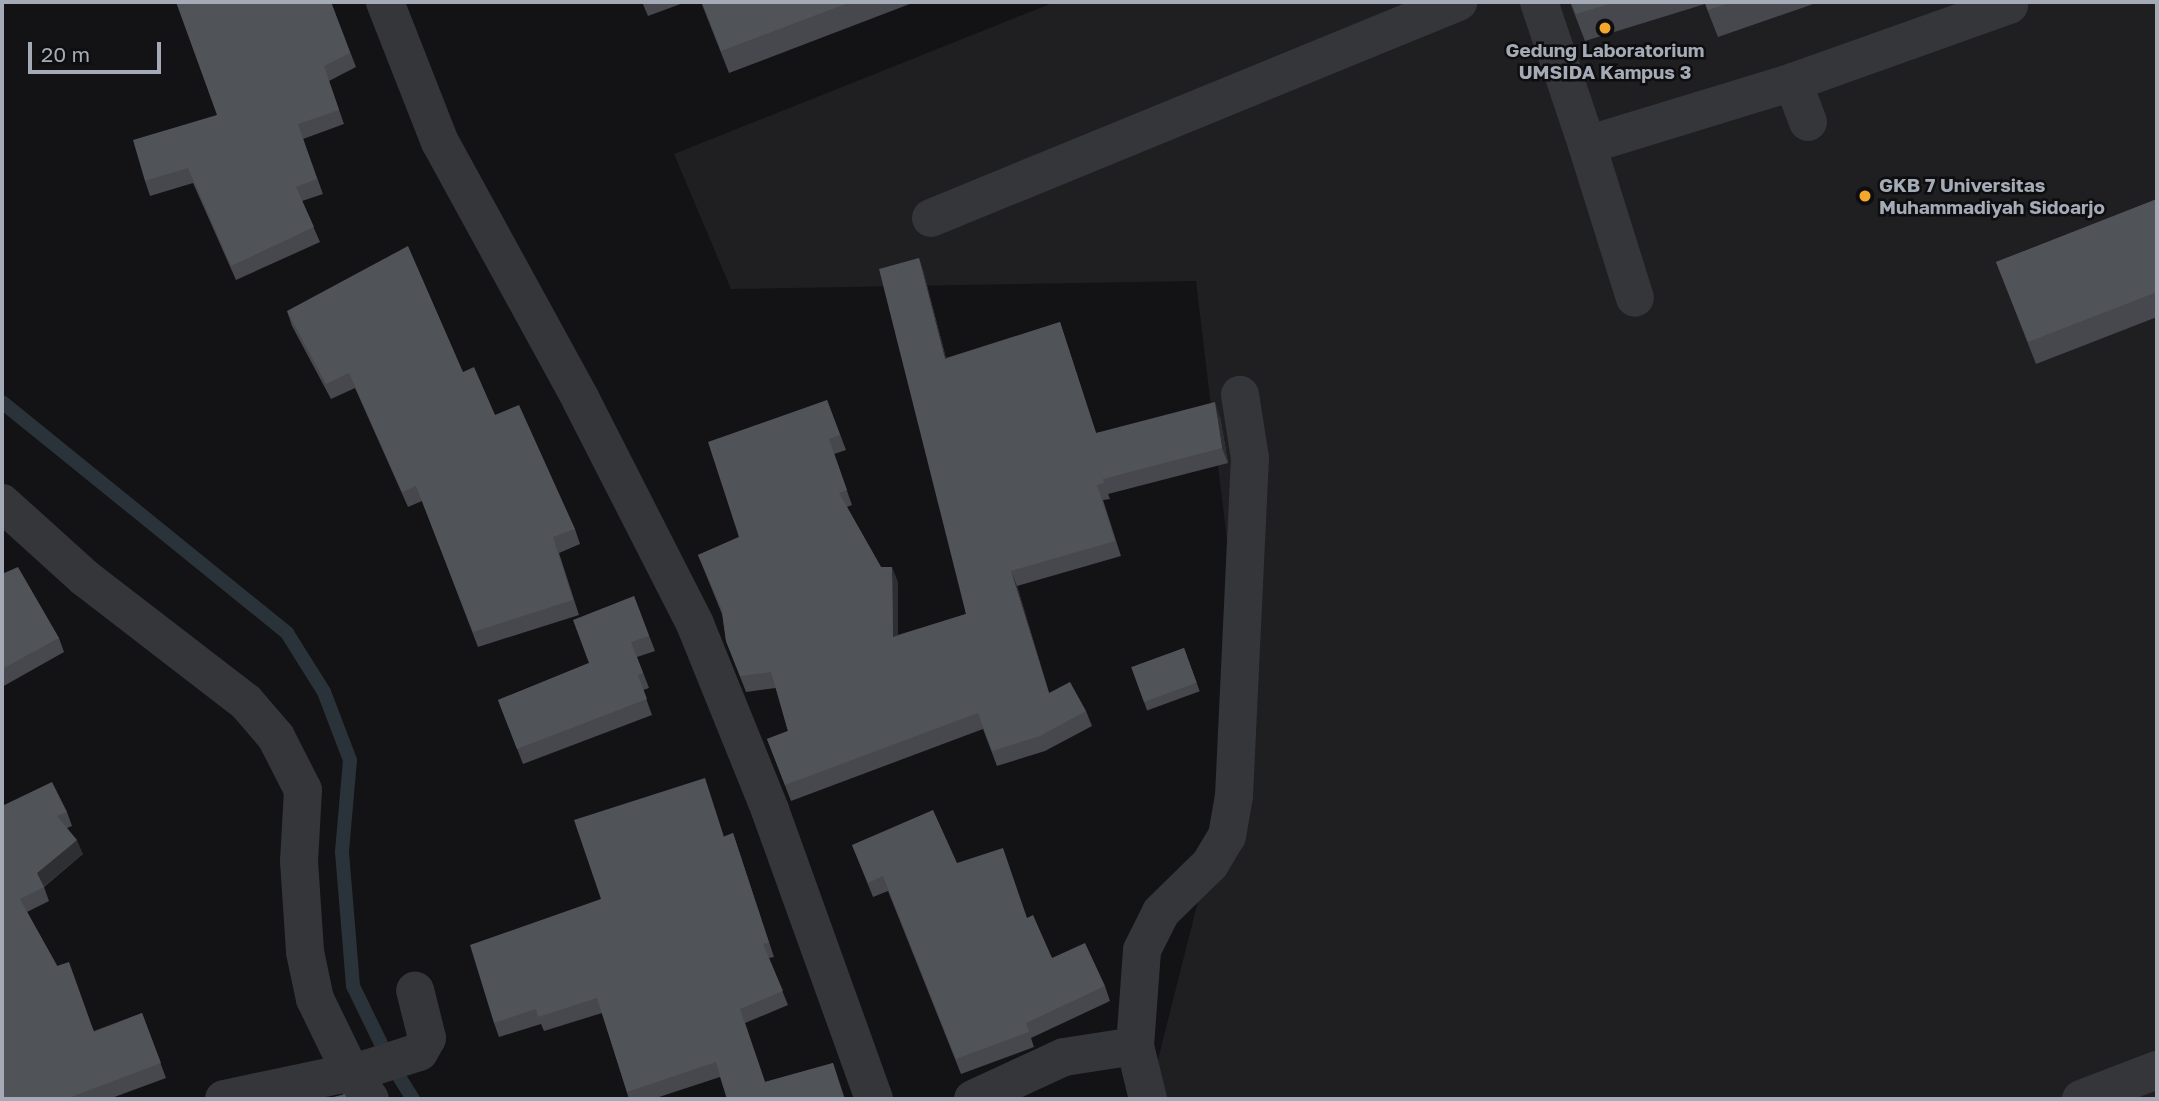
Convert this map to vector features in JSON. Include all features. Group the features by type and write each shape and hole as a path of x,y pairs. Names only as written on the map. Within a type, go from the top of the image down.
{"street":[{"path":"385,2 440,142 581,400 695,624 770,810 874,1099"},
{"path":"931,218 1458,2"},
{"path":"1539,2 1634,298"},
{"path":"1587,145 1793,82 2009,5 2008,2"},
{"path":"1793,82 1808,122"},
{"path":"1148,1099 1135,1046 1142,950 1161,912 1210,864 1227,836 1234,796 1250,458 1240,395"},
{"path":"2,503 85,578 246,702 276,737 300,777 304,820 299,861 305,952 315,999 362,1080"},
{"path":"223,1099 362,1080 419,1052 427,1038 415,990"},
{"path":"973,1099 1064,1058 1135,1046"},
{"path":"2081,1099 2157,1070"}],"shaded area":[{"path":"1055,2 2157,2 2157,1099 1148,1099 1247,708 1196,281 731,289 674,154"}],"building":[{"path":"176,2 331,2 350,53 324,66 339,110 298,124 317,179 296,187 314,227 231,266 188,168 145,181 133,140 217,115"},
{"path":"702,2 851,2 721,51"},
{"path":"1571,2 1616,2 1576,14"},
{"path":"1705,2 1732,2 1708,10"},
{"path":"2157,199 2157,292 2028,342 1996,262"},
{"path":"408,246 463,372 474,367 495,415 519,405 575,529 553,537 573,600 473,632 416,486 402,492 349,373 326,384 287,311"},
{"path":"919,258 945,359 1060,322 1096,433 1215,402 1222,448 1103,479 1104,483 1097,485 1115,541 1011,571 1049,693 1070,682 1086,711 1040,736 992,751 978,713 785,785 767,739 788,731 771,672 740,676 726,641 722,610 698,555 739,537 708,442 827,400 840,435 829,439 847,490 839,493 881,567 892,567 893,637 966,614 879,269"},
{"path":"18,567 59,638 2,669 2,574"},
{"path":"634,596 649,636 631,642 643,673 638,675 647,699 517,749 498,700 589,663 573,620"},
{"path":"1184,648 1197,683 1144,702 1131,667"},
{"path":"705,778 724,837 733,833 769,943 763,944 783,991 740,1009 765,1082 833,1063 844,1099 727,1099 716,1062 627,1092 597,998 538,1017 536,1009 494,1023 470,945 601,899 574,820"},
{"path":"52,782 67,812 57,816 77,840 37,873 44,887 20,899 57,966 69,962 94,1032 142,1013 161,1063 66,1099 2,1099 2,806"},
{"path":"933,810 957,863 1003,848 1027,918 1033,915 1052,958 1085,943 1105,986 1026,1023 1029,1032 956,1059 883,876 868,883 852,845"},
{"path":"345,1094 347,1099 326,1099"}],"waterway":[{"path":"2,402 287,633 324,692 350,760 342,852 353,986 387,1056"},
{"path":"393,1067 413,1099"}],"place":[{"name":"Gedung Laboratorium UMSIDA Kampus 3","path":"1605,28"},
{"name":"GKB 7 Universitas Muhammadiyah Sidoarjo","path":"1865,196"}]}
